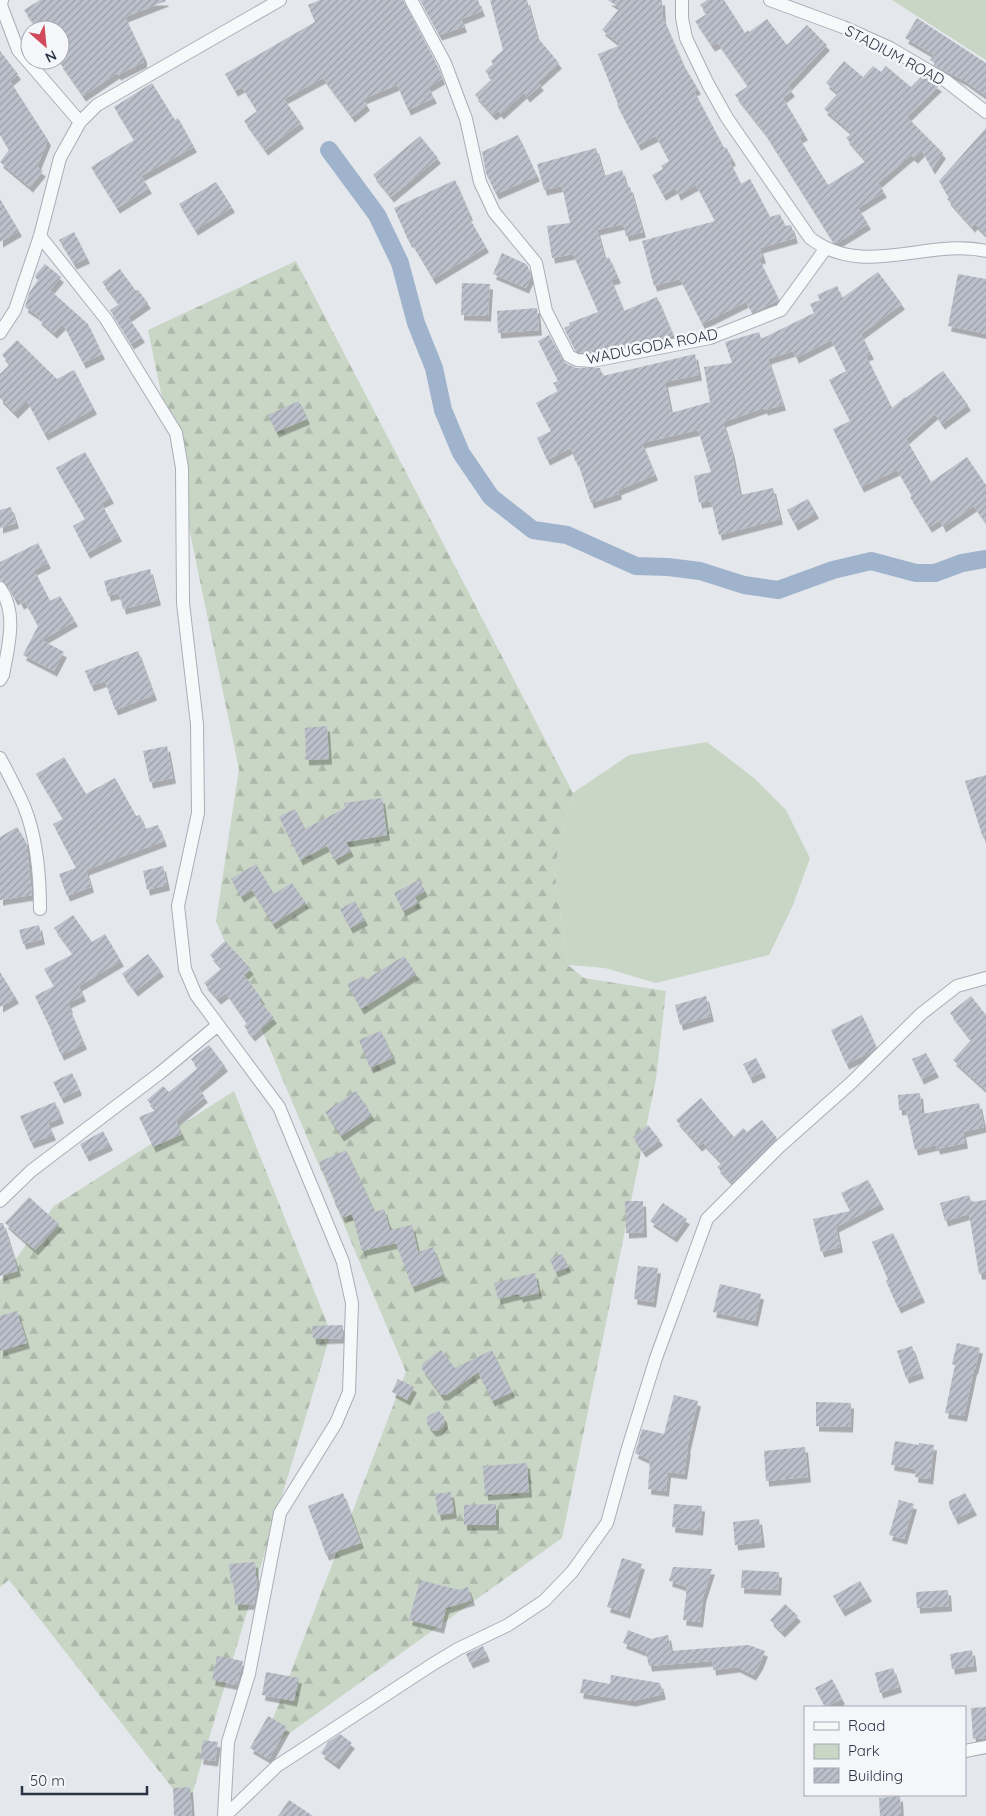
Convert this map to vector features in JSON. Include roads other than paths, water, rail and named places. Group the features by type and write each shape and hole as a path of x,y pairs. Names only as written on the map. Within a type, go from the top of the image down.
{"street":[{"path":"2,0 1,5 18,50 80,122"},
{"path":"0,333 4,317 15,310 40,236 60,158 80,122 97,105 280,0"},
{"name":"WADUGODA ROAD","path":"411,0 446,63 466,119 480,182 494,212 536,263 546,312 569,356 577,360 592,361 710,338 781,310 826,248"},
{"path":"682,0 682,18 686,38 708,84 727,118 810,238 826,248 851,256 888,257 957,248 986,251"},
{"name":"STADIUM ROAD","path":"770,0 843,27 890,48 946,80 986,112"},
{"path":"40,236 106,318 176,433 182,468 183,603 197,724 198,813 178,906 185,969 196,995 279,1106 343,1262 352,1303 349,1392 336,1423 280,1513 249,1674 228,1742 224,1816"},
{"path":"0,588 6,597 10,616 10,632 3,675 0,680"},
{"path":"0,758 24,807 35,844 40,909"},
{"path":"224,1816 277,1766 450,1654 508,1625 544,1601 572,1572 606,1524 656,1358 707,1219 779,1147 852,1082 922,1014 957,986 986,978"},
{"path":"0,1201 32,1171 160,1073 218,1025"},
{"path":"966,1751 986,1747"}],"waterway":[{"path":"329,150 377,215 400,263 416,323 434,368 443,410 461,453 491,497 533,530 567,535 636,566 700,571 744,585 778,590 833,570 871,561 916,573 935,573 962,563 986,559"}]}
